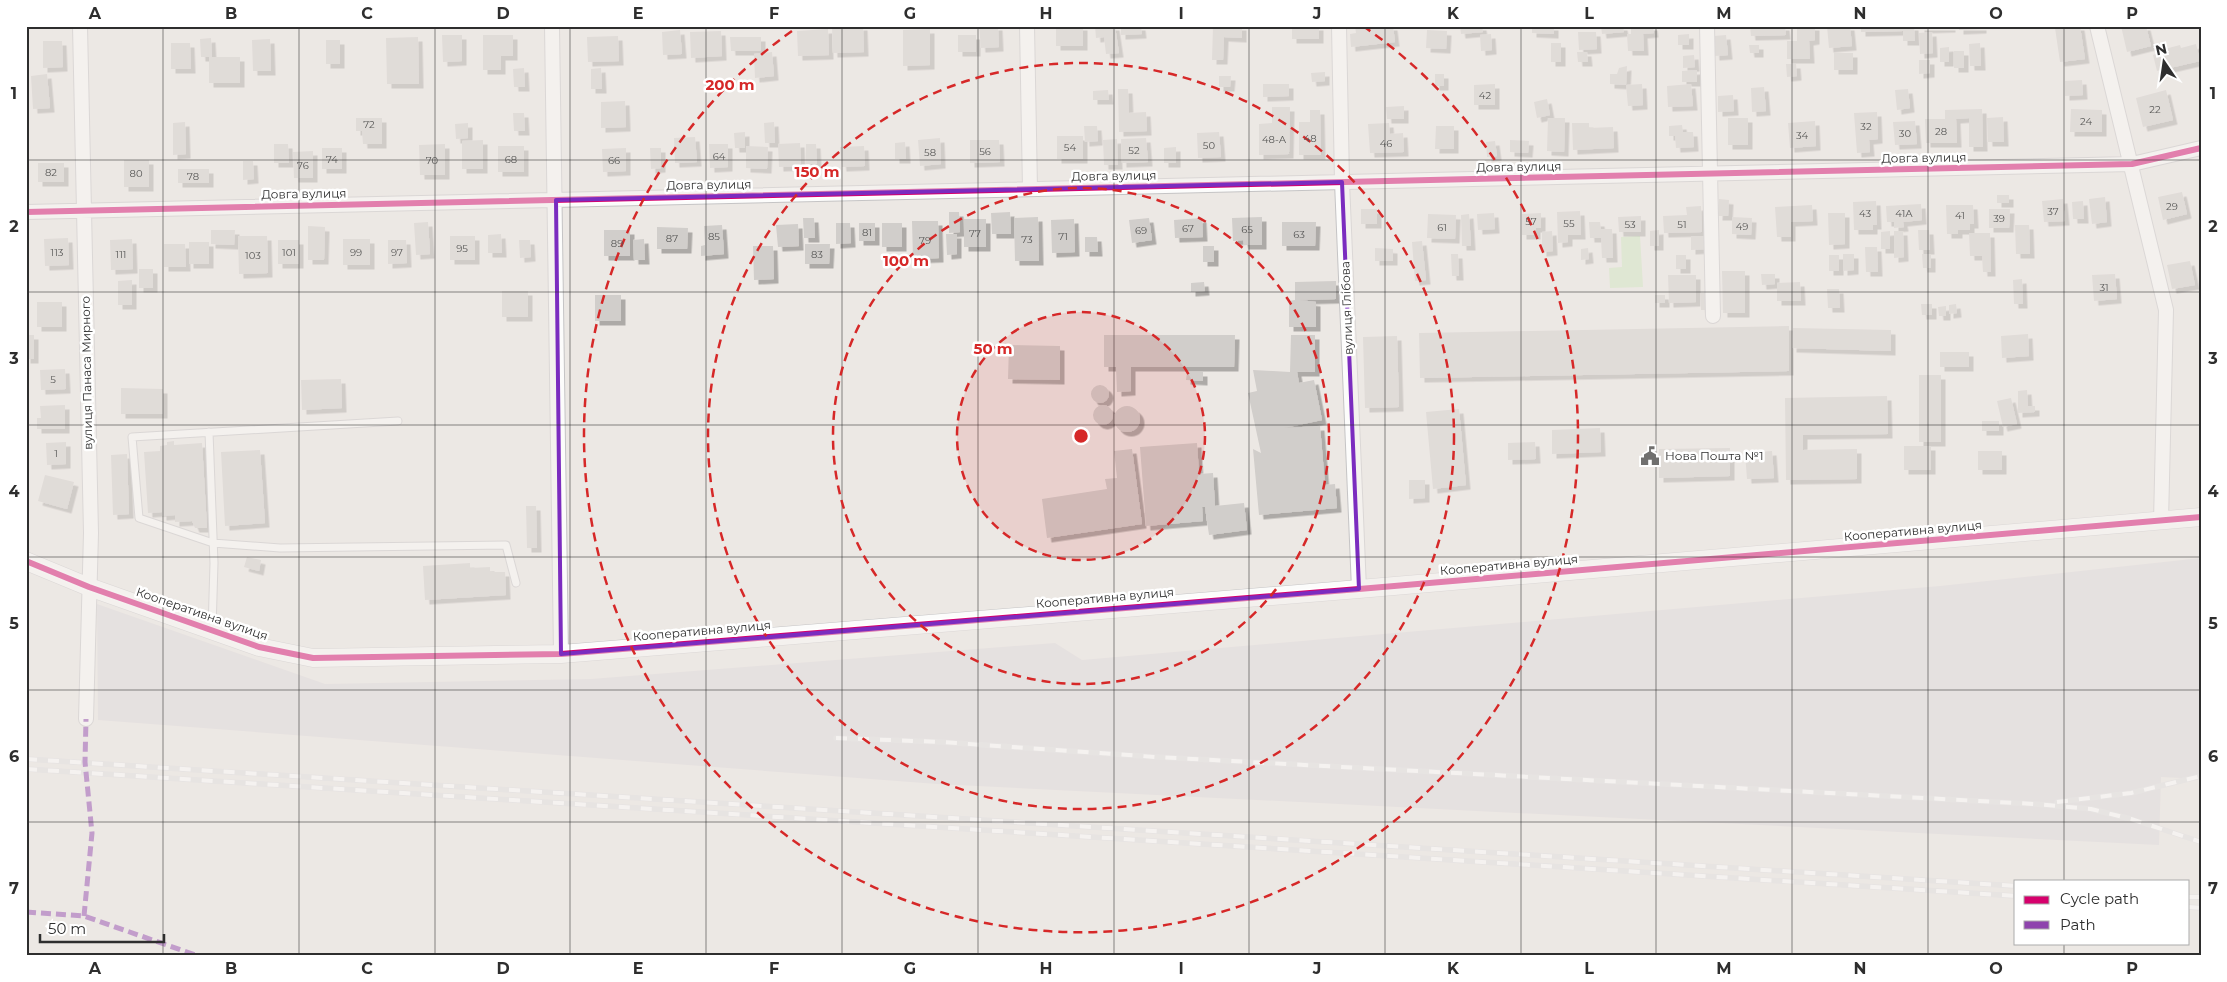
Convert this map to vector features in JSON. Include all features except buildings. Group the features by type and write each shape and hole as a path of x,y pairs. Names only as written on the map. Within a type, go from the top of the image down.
{"street":[{"name":"вулиця Панаса Мирного","path":"80,26 91,533 86,719"},
{"path":"552,26 556,200 561,654"},
{"path":"1027,26 1030,189"},
{"name":"вулиця Глібова","path":"1339,26 1342,182 1358,589"},
{"path":"1707,26 1713,316"},
{"path":"2096,26 2166,310 2161,521"},
{"name":"Довга вулиця","path":"26,212 2130,164 2201,148"},
{"name":"Кооперативна вулиця","path":"26,561 89,587 259,647 313,658 561,654 1358,589 2201,517"}],"lane":[{"path":"398,421 132,437 139,518 213,542 280,548 506,545 516,583"},
{"path":"209,432 213,542 212,631"}],"highlighted area":[{"path":"1342,182 1359,589 561,654 556,200"}],"shaded area":[{"path":"2201,558 2201,779 2161,777 2159,845 937,784 98,720 97,604 325,684 591,679 1055,643 1082,660 1940,586"}],"green space":[{"path":"1640,236 1643,287 1610,288 1609,268 1622,267 1621,237"}],"railway":[{"path":"836,738 941,742 1156,757 2035,804 2091,809 2131,819 2201,842"},
{"path":"26,759 2014,886"},
{"path":"26,769 2014,896"},
{"path":"2057,802 2131,793 2201,776"},
{"path":"2190,897 2201,897"},
{"path":"2190,907 2201,908"}],"marked path":[{"path":"84,916 92,833 85,762 86,719"},
{"path":"26,912 84,916 198,956"}],"cycle path":[{"path":"26,212 2132,164 2201,148"},
{"path":"26,561 89,587 259,647 313,658 561,654 1359,589 2201,517"}],"place":[{"name":"Нова Пошта №1","path":"1650,456"}]}
